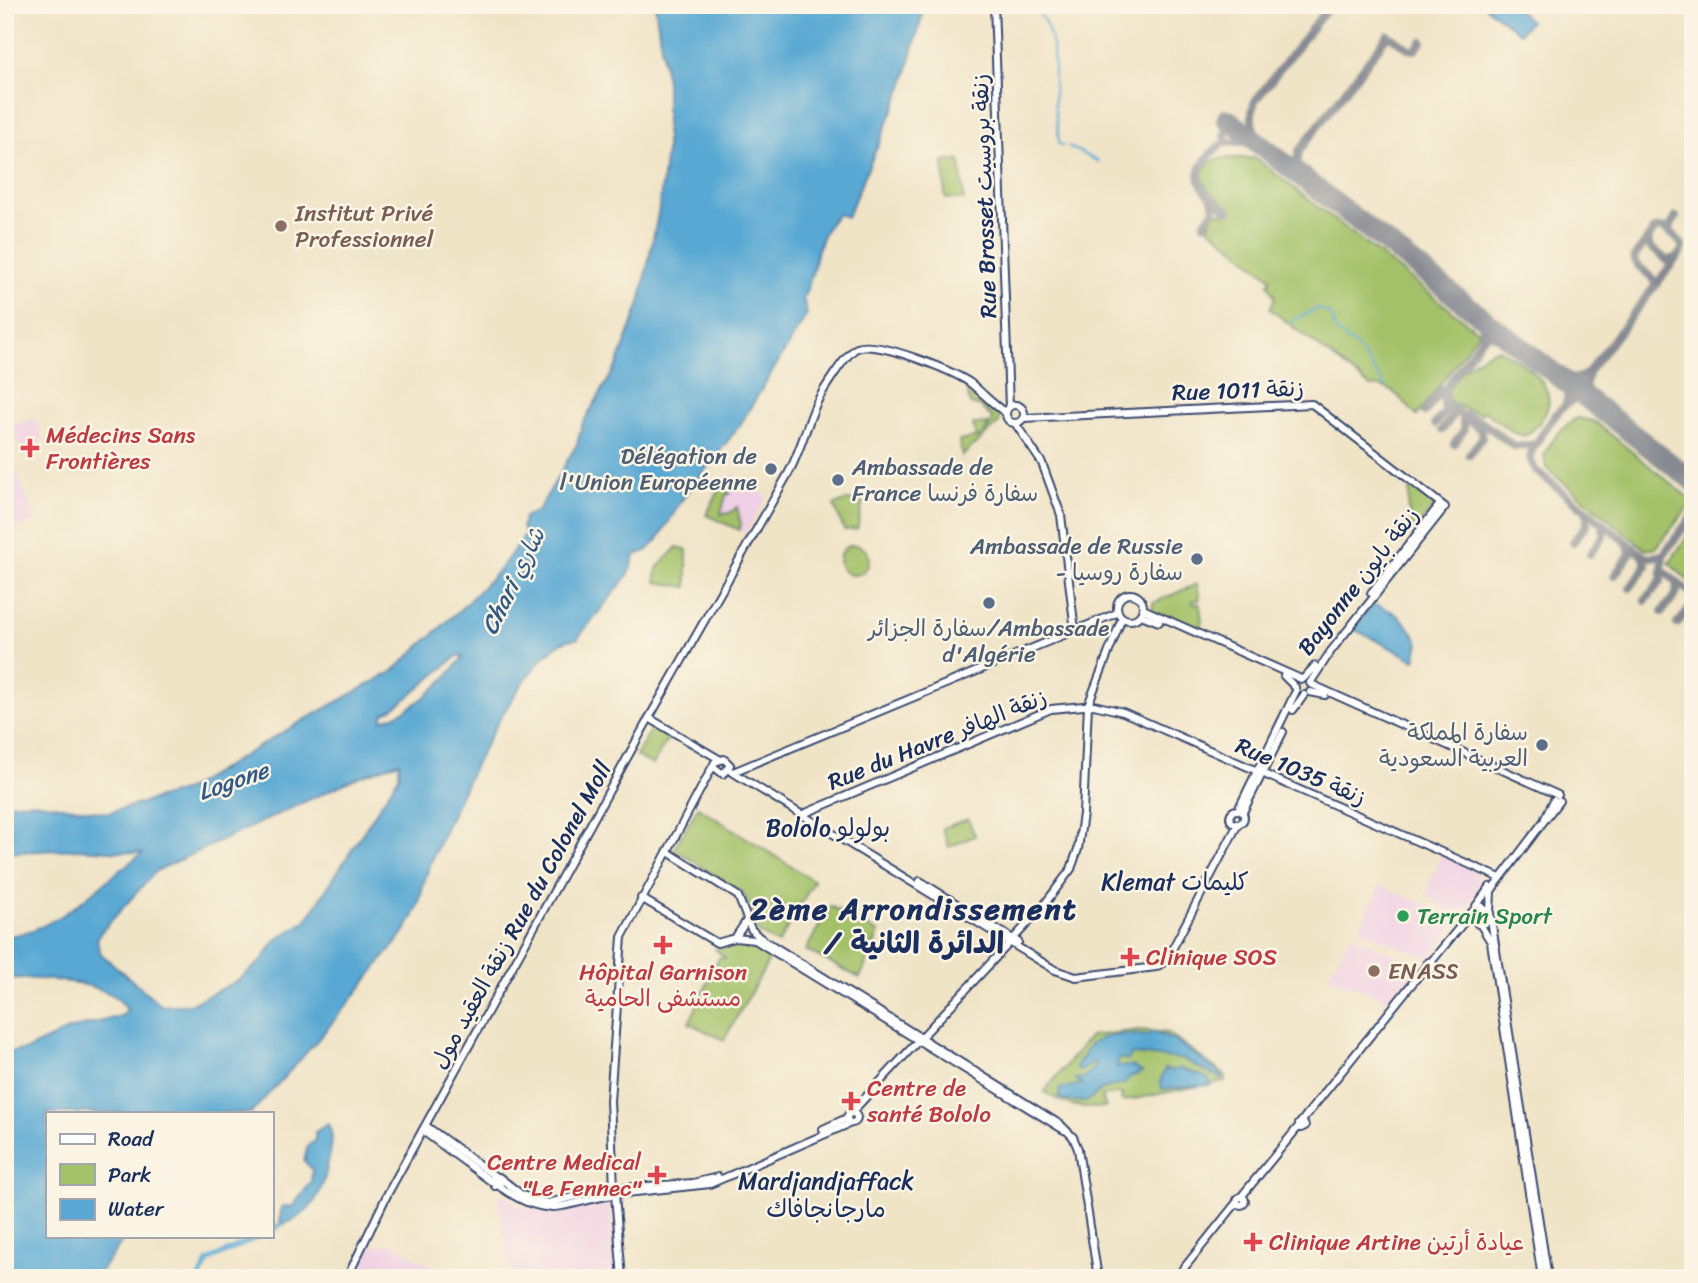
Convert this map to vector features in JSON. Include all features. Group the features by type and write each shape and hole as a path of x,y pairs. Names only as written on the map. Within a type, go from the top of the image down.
{"main road":[{"name":"Rue Brosset زنقة بروسيت","path":"994,5 1010,407"},
{"name":"زنقة العقيد مول Rue du Colonel Moll","path":"347,1278 363,1240 649,718 795,462 817,402 854,349 863,347 897,352 930,363 966,380 994,402 1010,407"},
{"name":"Rue 1011 زنقة","path":"1024,417 1312,404 1443,505"},
{"path":"1010,407 1024,417 1026,438"},
{"path":"1010,407 1015,423 1042,463 1061,514 1074,629"},
{"path":"1015,423 1024,417"},
{"name":"Bayonne زنقة بايون","path":"1260,773 1294,708 1336,641 1443,505"},
{"path":"424,1128 526,1203 544,1208 614,1191 709,1180 851,1117 1053,896 1075,861 1084,809 1088,705 1121,617 1120,598 1131,594 1140,598 1142,612"},
{"path":"1142,612 1289,679 1296,689 1309,688"},
{"path":"706,784 738,766 1074,629 1142,612 1302,679 1309,688 1555,798"},
{"path":"729,770 749,765 1074,629"},
{"name":"Bayonne زنقة بايون","path":"1260,773 1296,689 1330,650"},
{"name":"Rue 1035 زنقة","path":"1088,705 1114,709 1498,877"},
{"name":"Rue du Havre زنقة الهافر","path":"803,814 1044,712 1088,705"},
{"path":"649,718 705,752 716,764 791,806"},
{"path":"622,1278 610,1101 622,937 716,764 724,759 729,770 746,775 803,814 1011,940 1069,972 1159,962 1167,953 1235,822 1232,813 1240,811 1260,773"},
{"path":"746,775 749,765"},
{"path":"1178,1278 1474,909 1543,820 1555,798"},
{"path":"1545,1278 1490,916 1491,891 1555,798"},
{"path":"1235,822 1244,820 1240,811"},
{"path":"667,852 738,896 751,929 778,952"},
{"path":"641,898 712,941 725,943 735,938 747,920"},
{"path":"1474,909 1484,906 1490,916"},
{"path":"1474,909 1478,924 1491,942 1545,1278"},
{"path":"1430,965 1463,927 1478,924 1490,916"},
{"path":"735,938 755,940 778,952 1073,1137 1078,1149 1098,1278"}],"shaded area":[{"path":"35,418 42,435 38,450 25,457 12,427"},
{"path":"5,441 36,521 5,534"},
{"path":"733,473 767,496 746,533 706,515 710,502"},
{"path":"1441,855 1473,869 1479,877 1480,887 1468,908 1450,910 1425,895"},
{"path":"1380,885 1458,919 1429,959 1359,929"},
{"name":"ENASS","path":"1351,935 1421,967 1392,1002 1328,976"},
{"path":"502,1194 521,1206 553,1214 610,1198 615,1278 511,1278 498,1197"},
{"path":"392,1244 453,1278 355,1278 367,1247"}],"green space":[{"path":"1223,158 1255,158 1479,332 1417,416 1392,391 1371,387 1270,309 1275,297 1268,284 1271,278 1208,227 1214,214 1226,214 1231,209 1211,194 1201,177 1208,163"},
{"path":"960,160 964,200 945,198 944,162"},
{"path":"1498,349 1528,368 1544,386 1548,396 1548,406 1543,417 1535,428 1524,436 1514,433 1484,411 1481,414 1456,406 1450,401 1450,386 1464,369"},
{"path":"966,387 1000,412 999,423 962,456 959,441 976,437 973,424 988,424 984,434 993,419 981,407 970,404"},
{"path":"1578,418 1594,421 1690,499 1690,505 1656,548 1646,550 1547,469 1544,456 1550,445 1563,429"},
{"path":"722,485 730,494 726,495 721,514 730,513 737,507 741,525 739,530 706,515"},
{"path":"1410,485 1414,485 1436,504 1418,527 1412,529 1408,508"},
{"path":"847,500 863,502 857,529 844,530 834,505"},
{"path":"1693,528 1693,585 1669,563"},
{"path":"854,545 865,549 869,560 865,571 854,575 843,571 839,560 843,549"},
{"path":"677,547 687,550 687,587 656,582 657,568"},
{"path":"1197,584 1200,599 1192,601 1194,604 1199,603 1200,607 1202,622 1199,633 1152,611 1153,603"},
{"path":"652,727 669,736 653,765 636,756"},
{"path":"698,807 814,881 778,944 759,933 743,893 674,849"},
{"path":"968,819 975,836 949,847 942,828"},
{"path":"830,906 879,933 860,978 806,950"},
{"path":"750,942 772,955 724,1040 689,1023 719,958 725,958 715,949"},
{"path":"1139,1030 1168,1033 1226,1076 1225,1081 1124,1101 1121,1100 1122,1094 1105,1095 1102,1098 1106,1107 1097,1108 1074,1106 1044,1092 1090,1036"}],"water":[{"path":"655,5 925,5 903,87 847,217 838,214 820,243 803,298 807,314 740,425 682,500 657,541 647,551 635,555 629,574 577,639 557,646 534,668 511,700 467,781 435,853 416,910 403,933 331,1024 252,1112 46,1112 46,1238 125,1238 96,1278 5,1278 5,1053 28,1049 68,1030 121,1016 127,1011 119,1000 90,986 53,980 5,978 5,937 46,925 63,915 143,853 77,849 5,853 5,804 33,802 108,813 186,790 295,725 392,672 466,604 500,569 525,535 522,527 524,517 538,511 577,444 582,425 618,363 640,303 659,209 666,152 666,81","holes":["459,655 463,657 427,695 405,710 382,720 384,713 410,696","399,762 399,776 306,921 277,939 261,961 239,980 191,1004 162,1006 100,953 97,940 100,933 156,871 356,778"]},
{"path":"1483,5 1513,5 1530,21 1520,33"},
{"path":"1372,605 1394,613 1411,629 1419,643 1415,660 1353,629"},
{"path":"1153,1032 1176,1041 1223,1076 1222,1079 1182,1059 1132,1054 1128,1060 1119,1058 1117,1067 1132,1066 1142,1072 1128,1078 1125,1083 1102,1089 1086,1102 1060,1100 1059,1089 1082,1084 1075,1079 1083,1078 1095,1067 1095,1062 1081,1071 1076,1069 1079,1059 1083,1059 1092,1044 1119,1035 1146,1036"},
{"path":"1179,1068 1208,1078 1211,1085 1162,1089 1160,1082 1165,1069 1173,1071"},
{"path":"328,1124 332,1143 319,1193 300,1216 280,1225 281,1207 293,1206 311,1182 312,1169 304,1161 308,1145 315,1141 315,1132"}],"waterway":[{"path":"1031,5 1041,15 1051,40 1055,115 1059,144 1063,146"},
{"path":"1068,146 1099,162"},
{"path":"1288,323 1318,308 1332,316 1336,332 1356,346 1386,387"},
{"path":"273,1229 280,1225"},
{"path":"200,1278 208,1261 256,1238"}],"taxiway":[{"path":"1251,137 1250,129 1240,122 1233,123 1224,135 1228,143 1251,141 1266,148 1253,126 1255,101 1330,5"},
{"path":"1306,180 1297,166 1299,151 1388,35 1411,50 1415,50 1422,41"},
{"path":"1221,145 1209,155 1199,173 1204,188 1229,211"},
{"path":"1204,224 1214,209 1212,199"},
{"path":"1590,400 1585,388 1589,371 1682,251 1682,245 1669,229 1676,217"},
{"path":"1655,286 1652,278 1635,262 1634,257 1655,229 1663,228 1672,235"},
{"path":"1648,238 1650,247 1667,260 1677,258"},
{"path":"1469,455 1482,438 1481,430 1448,405 1442,393 1482,338 1484,322 1478,314"},
{"path":"1482,338 1490,333 1504,334"},
{"path":"1558,376 1572,380 1587,374"},
{"path":"1565,381 1569,391 1566,403"},
{"path":"1425,412 1442,390"},
{"path":"1588,399 1579,398 1570,402 1548,425 1532,450 1530,458 1535,470 1646,558 1663,555 1693,515"},
{"path":"1435,424 1445,412 1444,402"},
{"path":"1442,430 1452,417 1451,407"},
{"path":"1466,415 1482,422 1515,447 1536,444"},
{"path":"1454,444 1464,430 1462,416"},
{"path":"1684,474 1693,476"},
{"path":"1573,542 1587,524 1587,513"},
{"path":"1590,554 1603,536 1603,526"},
{"path":"1614,576 1630,554 1628,545"},
{"path":"1663,555 1662,570 1693,595"},
{"path":"1630,588 1646,566 1644,557"},
{"path":"1645,601 1661,581 1662,570"},
{"path":"1662,612 1677,593 1676,583"},
{"path":"1677,624 1693,605"}],"runway":[{"path":"1227,119 1693,481"}],"place":[{"name":"Institut Privé Professionnel","path":"281,226"},
{"name":"Médecins Sans Frontières","path":"30,448"},
{"name":"Délégation de l'Union Européenne","path":"771,469"},
{"name":"Ambassade de France سفارة فرنسا","path":"838,480"},
{"name":"Ambassade de Russie - سفارة روسيا","path":"1197,559"},
{"name":"سفارة الجزائر/Ambassade d'Algérie","path":"989,603"},
{"name":"سفارة المملكة العربية السعودية","path":"1542,745"},
{"name":"Terrain Sport","path":"1403,916"},
{"name":"Hôpital Garnison مستشفى الحامية","path":"663,945"},
{"name":"Clinique SOS","path":"1130,957"},
{"name":"ENASS","path":"1374,971"},
{"name":"Centre de santé Bololo","path":"851,1101"},
{"name":"Centre Medical \"Le Fennec\"","path":"657,1175"},
{"name":"Clinique Artine عيادة أرتين","path":"1253,1242"}],"district":[{"name":"Bololo بولولو","path":"828,828"},
{"name":"Klemat كليمات","path":"1175,882"},
{"name":"2ème Arrondissement / الدائرة الثانية","path":"914,926"},
{"name":"Mardjandjaffack مارجانجافاك","path":"826,1195"}],"water label":[{"name":"Chari شاري","path":"513,581"},
{"name":"Logone","path":"233,781"}]}
